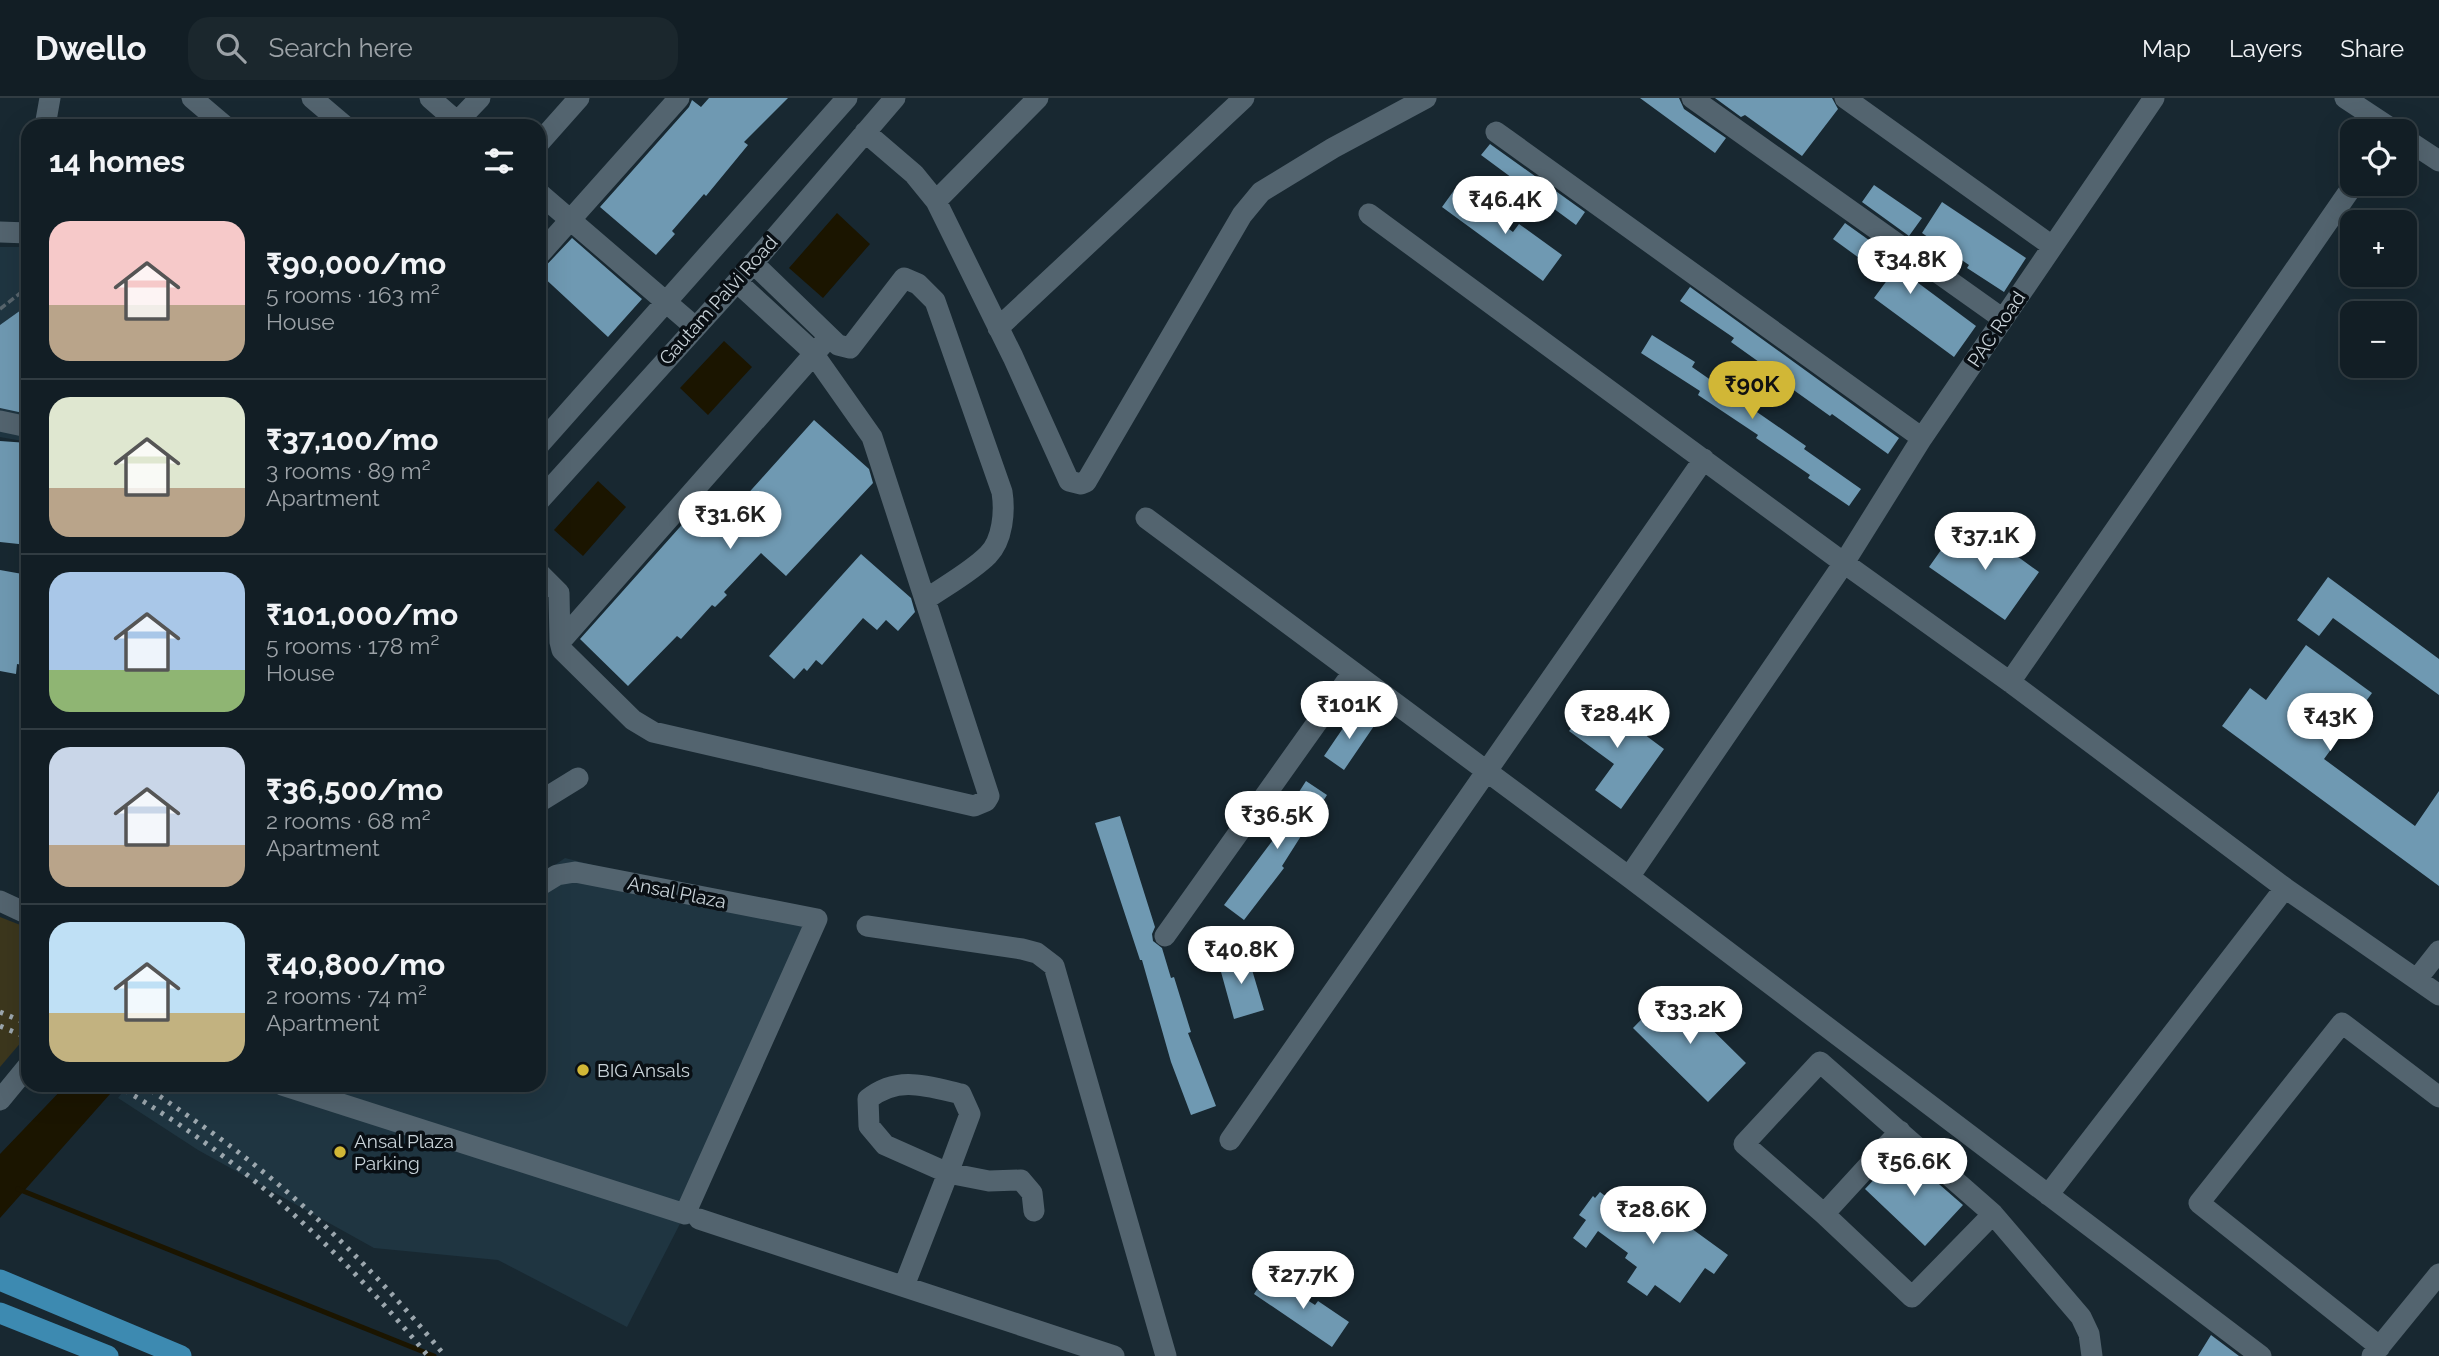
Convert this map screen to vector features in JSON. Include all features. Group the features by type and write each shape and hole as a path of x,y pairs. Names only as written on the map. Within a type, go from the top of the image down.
{"main road":[{"path":"0,1280 181,1356"},
{"path":"0,1313 107,1356"}],"street":[{"path":"46,119 50,98"},
{"path":"192,98 217,119"},
{"path":"312,98 337,119"},
{"path":"430,98 454,119"},
{"path":"464,119 480,98"},
{"path":"546,135 579,98"},
{"path":"546,247 679,98"},
{"name":"Gautam Palvi Road","path":"546,437 847,98"},
{"name":"Gautam Palvi Road","path":"546,493 737,282 895,98"},
{"path":"936,201 1038,98"},
{"path":"998,328 1244,98"},
{"path":"865,132 914,174 936,201 1069,481 1082,484 1086,482 1242,215 1261,192 1333,148 1426,98"},
{"path":"1692,98 2003,319"},
{"path":"1844,98 2052,246"},
{"path":"2345,98 2376,119"},
{"name":"PAC Road","path":"1629,877 1844,563 1922,438 2152,99"},
{"path":"1496,132 1922,438"},
{"path":"2417,146 2439,161"},
{"path":"2010,682 2346,196"},
{"path":"546,199 695,327"},
{"path":"1369,214 2010,682 2285,888 2439,995"},
{"path":"0,232 21,230"},
{"path":"753,263 838,345 850,348 904,278 918,284 935,301 1002,492 1005,510 1000,533 990,554 925,600"},
{"path":"546,580 559,593 562,650 634,720 653,732 974,806 986,801 989,796 872,437 814,354 737,282"},
{"path":"560,642 830,337"},
{"path":"0,421 21,426"},
{"path":"1230,1140 1704,459"},
{"path":"1146,518 1629,877 2262,1356"},
{"path":"1165,936 1353,672"},
{"path":"546,798 578,778"},
{"name":"Ansal Plaza","path":"304,1092 685,1214 817,919 575,872 557,875 546,882"},
{"path":"2048,1195 2285,888"},
{"path":"0,901 21,911"},
{"path":"867,926 1022,949 1037,953 1054,966 1166,1356"},
{"path":"2417,979 2439,951"},
{"path":"2439,1097 2342,1023 2199,1203 2376,1351 2439,1274"},
{"path":"1993,1214 1912,1297 1824,1214 1744,1144 1820,1062 1993,1214 2081,1317 2089,1334 2092,1356"},
{"path":"0,1100 21,1074"},
{"path":"904,1286 948,1173 970,1114 961,1094 916,1083 881,1088 868,1099 869,1126 886,1146 948,1173 989,1181 1021,1180 1032,1193 1034,1211"},
{"path":"1824,1214 1900,1131"},
{"path":"699,1219 1114,1356"}],"path":[{"path":"0,309 21,292"}],"shaded area":[{"path":"837,213 870,244 823,298 789,268"},
{"path":"0,247 21,247 21,441 0,437"},
{"path":"724,341 752,367 708,415 680,388"},
{"path":"598,481 626,507 583,556 554,530"},
{"path":"565,858 808,919 685,1214 627,1327 498,1260 374,1248 198,1150 118,1098 123,1092 546,1092 546,871"},
{"path":"0,917 21,925 21,1042 0,1067"},
{"path":"59,1092 112,1092 0,1218 0,1154"}],"building":[{"path":"709,98 788,98 744,142 748,145 706,196 704,194 672,231 675,234 656,255 600,207 689,107 692,100 701,107"},
{"path":"1640,98 1679,98 1684,109 1726,138 1715,153"},
{"path":"1715,98 1832,98 1838,109 1802,156 1745,115 1741,117"},
{"path":"1490,144 1585,212 1576,225 1481,155"},
{"path":"1874,185 1922,218 1909,236 1862,202"},
{"path":"1455,189 1513,232 1519,224 1562,255 1543,281 1442,207"},
{"path":"1942,202 2026,258 2004,292 1967,268 1969,265 1922,233"},
{"path":"1845,223 1894,258 1890,262 1976,326 1954,357 1874,298 1888,279 1833,239"},
{"path":"572,238 642,299 608,337 546,279 546,266"},
{"path":"1690,287 1899,438 1888,454 1788,386 1790,384 1731,342 1734,338 1680,301"},
{"path":"21,310 21,412 0,408 0,325"},
{"path":"1652,335 1695,362 1692,367 1806,446 1804,449 1861,489 1849,506 1756,438 1758,435 1698,395 1700,391 1641,353"},
{"path":"814,420 869,469 873,483 786,576 761,553 724,592 727,595 715,607 712,605 681,639 677,636 628,686 580,639 696,509 717,528"},
{"path":"0,441 21,442 21,544 0,542"},
{"path":"1958,526 1993,551 1999,543 2039,572 2005,620 1929,567"},
{"path":"861,554 911,598 915,612 898,631 886,620 877,630 863,618 822,665 816,660 807,671 804,668 794,679 769,656"},
{"path":"0,570 21,574 21,665 17,664 16,674 0,671"},
{"path":"2328,577 2439,659 2439,695 2333,618 2319,636 2297,620"},
{"path":"2306,645 2372,693 2324,759 2415,826 2439,791 2439,886 2222,726 2250,688 2266,700"},
{"path":"1594,697 1664,749 1621,809 1595,790 1614,764 1569,731"},
{"path":"1354,712 1374,726 1344,770 1324,756"},
{"path":"1306,781 1327,795 1282,866 1284,868 1244,920 1224,905 1276,836 1272,834"},
{"path":"1120,816 1155,927 1153,941 1162,948 1171,978 1174,977 1191,1032 1188,1033 1216,1106 1191,1115 1171,1062 1142,960 1095,823"},
{"path":"1247,953 1264,1010 1234,1019 1218,961"},
{"path":"1671,989 1746,1063 1708,1102 1633,1028"},
{"path":"1901,1151 1963,1205 1925,1246 1865,1189"},
{"path":"1600,1192 1640,1223 1655,1202 1728,1255 1714,1274 1705,1268 1680,1303 1655,1285 1647,1296 1627,1282 1637,1267 1625,1258 1628,1253 1598,1231 1586,1248 1573,1238 1586,1220 1579,1215 1593,1196 1595,1198"},
{"path":"1267,1274 1315,1305 1318,1301 1349,1322 1332,1347 1254,1294"},
{"path":"2211,1335 2239,1356 2198,1356"}],"waterway":[{"path":"18,1189 434,1356"}],"railway":[{"path":"0,1012 21,1021"},
{"path":"0,1026 21,1035"},
{"path":"127,1092 204,1142 284,1206 359,1278 428,1356"},
{"path":"153,1092 227,1143 294,1198 358,1258 445,1356"}],"place":[{"name":"BIG Ansals","path":"583,1070"},
{"name":"Ansal Plaza Parking","path":"340,1152"}]}
